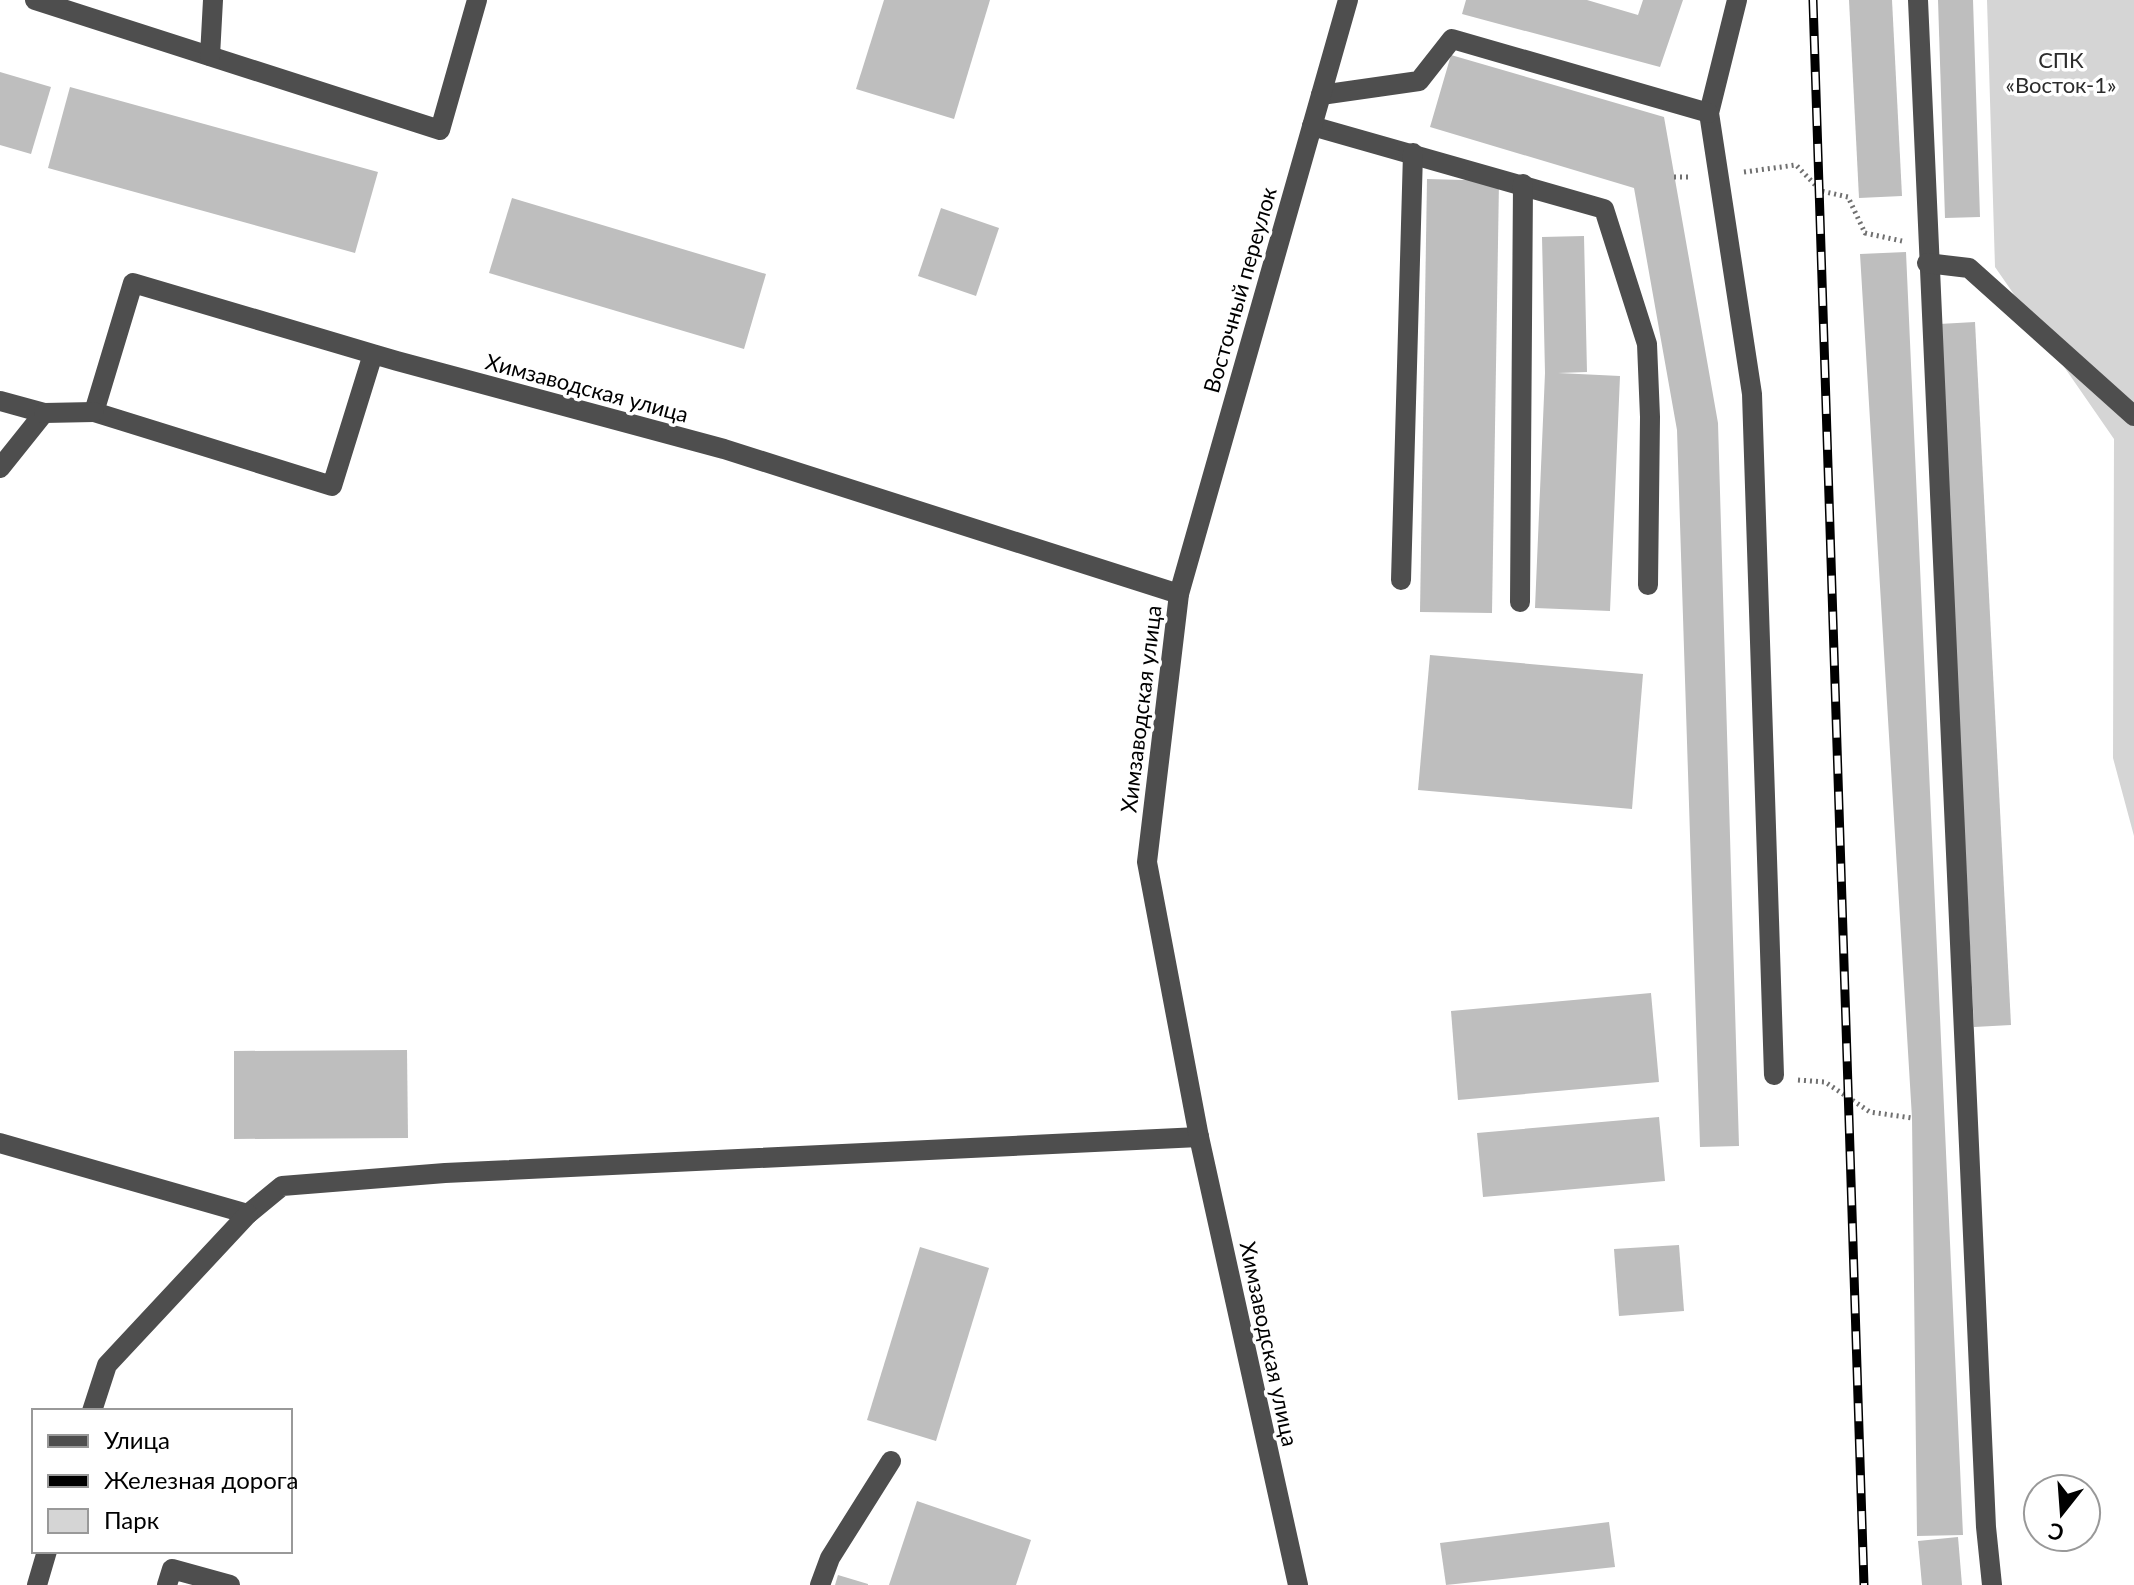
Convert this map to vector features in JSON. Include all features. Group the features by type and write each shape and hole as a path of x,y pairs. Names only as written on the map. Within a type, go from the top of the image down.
{"street":[{"path":"35,0 440,130 477,0"},
{"path":"210,56 213,0"},
{"name":"Восточный переулок","path":"1179,594 1348,0"},
{"path":"1737,0 1709,113 1752,394 1774,1075"},
{"path":"1918,0 1986,1527 1992,1585"},
{"path":"1321,95 1419,81 1452,39 1709,113"},
{"path":"1312,126 1604,209 1647,344 1650,417 1648,585"},
{"path":"1401,580 1413,153"},
{"path":"1520,602 1523,184"},
{"path":"1927,255 1969,268 2134,416"},
{"name":"Химзаводская улица","path":"94,412 133,283 373,354 724,449 1179,594 1147,862 1199,1137 1298,1585"},
{"path":"0,401 44,413 94,412 332,486 373,354"},
{"path":"0,468 44,413"},
{"path":"93,1409 107,1365 248,1214 282,1186 445,1173 1199,1137"},
{"path":"0,1143 248,1214"},
{"path":"820,1585 830,1558 891,1461"},
{"path":"37,1585 46,1553"},
{"path":"167,1585 172,1569 230,1585"}],"path":[{"path":"1796,165 1821,191 1848,197 1865,233 1927,255"},
{"path":"1774,1075 1825,1082 1870,1112 1912,1118"}],"green space":[{"name":"СПК «Восток-1»","path":"1987,0 2134,0 2134,836 2113,758 2114,439 1995,267"}],"building":[{"path":"884,0 990,0 954,119 856,89"},
{"path":"1466,0 1587,0 1638,15 1643,0 1683,0 1660,67 1462,14"},
{"path":"1849,0 1892,0 1902,196 1859,198"},
{"path":"1938,0 1973,0 1980,217 1945,218"},
{"path":"1451,55 1664,117 1718,423 1739,1146 1700,1147 1677,430 1634,188 1430,127"},
{"path":"0,72 51,87 31,154 0,145"},
{"path":"70,87 378,172 355,253 48,168"},
{"path":"1427,179 1499,181 1492,613 1420,612"},
{"path":"512,198 766,274 744,349 489,273"},
{"path":"941,208 999,228 976,296 918,276"},
{"path":"1584,236 1587,372 1558,373 1620,376 1610,611 1535,608 1545,373 1542,237"},
{"path":"1906,252 1963,1535 1917,1536 1912,1118 1860,254"},
{"path":"1975,322 2011,1025 1974,1027 1939,324"},
{"path":"1430,655 1643,674 1632,809 1418,790"},
{"path":"1651,993 1659,1082 1458,1100 1451,1011"},
{"path":"407,1050 408,1138 234,1139 234,1051"},
{"path":"1659,1117 1665,1181 1483,1197 1477,1133"},
{"path":"1679,1245 1684,1311 1619,1316 1614,1249"},
{"path":"920,1247 989,1268 936,1441 867,1420"},
{"path":"917,1501 1031,1540 1016,1585 889,1585"},
{"path":"1609,1522 1615,1567 1446,1585 1440,1543"},
{"path":"1958,1537 1962,1585 1922,1585 1918,1541"},
{"path":"838,1575 868,1584 868,1585 835,1585"}],"railway":[{"path":"1813,0 1864,1585"}]}
